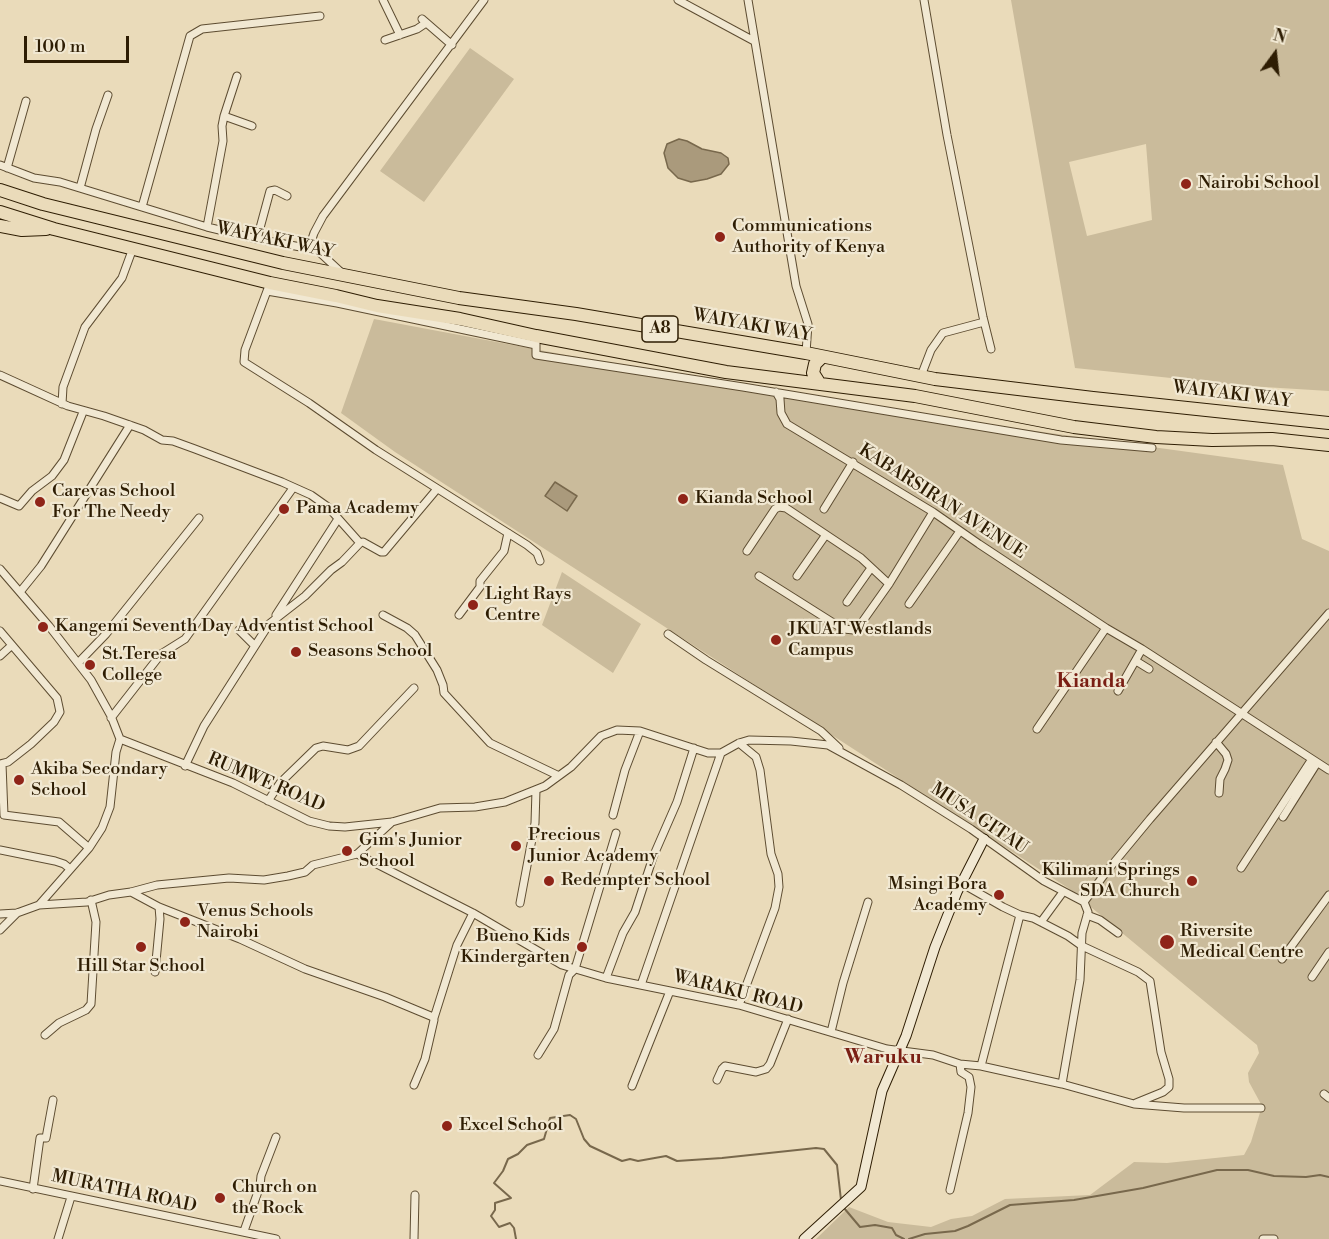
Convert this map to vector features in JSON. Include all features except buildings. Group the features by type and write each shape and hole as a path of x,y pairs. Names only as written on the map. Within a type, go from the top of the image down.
{"highway":[{"name":"WAIYAKI WAY","path":"0,190 43,204 283,263 459,298 576,314 806,353 924,377 1081,397 1329,423"},
{"name":"A8","path":"0,212 54,229 133,248 269,287 336,296 376,306 460,319 536,341 726,372 923,398 1074,427 1156,437 1272,440 1329,445"},
{"name":"A8","path":"0,226 22,230 54,229"},
{"path":"820,384 813,373 814,364 822,357"},
{"path":"923,398 918,388 924,377"}],"street":[{"path":"383,0 400,35"},
{"path":"343,274 317,250 312,240 314,233 323,216 484,0"},
{"path":"678,0 754,41"},
{"path":"748,0 796,286 808,324 806,353"},
{"path":"924,0 947,135 991,349"},
{"path":"142,207 190,36 202,29 320,16"},
{"path":"385,40 417,29 424,21 452,45"},
{"path":"207,227 223,141 222,126 237,76"},
{"path":"80,188 108,95"},
{"path":"26,101 3,166 34,178 60,182 207,227 317,250"},
{"path":"224,116 252,126"},
{"path":"257,239 272,190 287,195"},
{"path":"62,404 63,387 85,327 122,279 133,248"},
{"path":"269,287 245,351 244,362 508,533 537,553 540,561"},
{"path":"924,377 931,350 943,333 984,322"},
{"path":"536,341 536,355 776,392 1061,440 1152,448"},
{"path":"0,375 30,387 62,404 130,425 162,440 195,449 311,495 328,507 360,543 363,542 381,552 384,552 437,489"},
{"path":"776,392 778,378"},
{"name":"KABARSIRAN AVENUE","path":"776,392 780,399 781,413 787,424 933,512 1106,628 1242,712 1329,770"},
{"path":"0,498 19,506 32,491 52,476 64,460 84,412"},
{"path":"20,592 41,566 130,425"},
{"path":"824,509 853,462"},
{"path":"111,718 161,654 185,639 293,488"},
{"path":"747,551 771,514 779,507 786,508 861,558 889,584"},
{"path":"759,576 848,630 854,630 889,584 933,512"},
{"path":"78,663 106,634 199,518"},
{"path":"185,766 204,726 338,519"},
{"path":"909,604 960,531"},
{"path":"459,615 480,587 480,581 504,551 508,533"},
{"path":"797,576 825,536"},
{"path":"273,620 305,596 323,576 342,562 360,543"},
{"path":"847,602 871,568"},
{"path":"0,569 91,680 120,739 116,752 110,807 102,828 88,848 39,905"},
{"path":"1062,1083 1080,980 1082,933 1088,912 1084,902 1107,871 1216,742 1329,613"},
{"path":"383,615 415,635 437,670 444,693 490,743 557,775 571,767 602,736 617,730 640,731 708,753 721,753 641,985"},
{"path":"1037,729 1106,628"},
{"path":"239,630 255,646"},
{"path":"0,631 57,698 60,712 54,722 32,744 1,764 4,815 59,822 88,848"},
{"path":"668,633 706,660 821,731 843,752"},
{"path":"0,656 12,645"},
{"path":"1118,691 1142,649"},
{"path":"1136,661 1149,669"},
{"path":"268,801 280,783 316,748 323,746 348,750 359,746 414,688"},
{"path":"613,814 625,770 640,731"},
{"name":"RUMWE ROAD","path":"120,739 233,783 309,821 329,826 392,822 440,808 476,807 505,802 545,786 557,775"},
{"name":"MUSA GITAU","path":"721,753 739,743 766,739 828,745 901,785 1063,892 1084,902"},
{"path":"1216,742 1228,760 1220,779 1219,793"},
{"path":"739,743 756,757 760,770 771,854 778,874 779,887 775,908 739,1005"},
{"path":"606,978 623,933 635,912 653,856 677,802 694,748"},
{"path":"1283,818 1315,761"},
{"path":"1241,868 1315,761"},
{"path":"520,903 535,823 536,790"},
{"path":"0,914 17,913 39,905 91,900 157,885 229,878 264,880 288,876 305,872 313,865 357,854 392,822"},
{"path":"538,1055 554,1029 569,975 575,969 616,833"},
{"path":"804,1239 861,1187 882,1092 906,1036 935,947 961,883 984,839"},
{"path":"0,850 55,861 69,868"},
{"name":"WARAKU ROAD","path":"357,854 473,913 562,965 606,978 739,1005 887,1049 933,1055 960,1064 981,1066 1062,1083 1134,1104 1184,1108 1261,1108"},
{"path":"961,883 1020,915 1033,918 1082,946 1138,972 1150,981 1169,1087 1163,1092 1134,1104"},
{"path":"131,892 159,907 232,935 305,969 385,997 434,1018"},
{"path":"1041,922 1063,892"},
{"path":"1282,959 1329,895"},
{"path":"45,1035 59,1023 86,1010 91,1004 96,922 91,900"},
{"path":"831,1032 843,983 868,902"},
{"path":"155,972 159,907"},
{"path":"0,930 17,913"},
{"path":"414,1085 425,1059 434,1018 457,945 473,913"},
{"path":"981,1066 1020,915"},
{"path":"1087,915 1100,920 1118,933"},
{"path":"1312,977 1329,951"},
{"path":"632,1086 670,991"},
{"path":"717,1080 725,1066 756,1072 766,1069 770,1065 788,1019"},
{"path":"950,1190 967,1119 971,1087 969,1077 961,1072 960,1064"},
{"path":"33,1189 40,1138 46,1138 53,1100"},
{"path":"244,1232 276,1137"},
{"name":"MURATHA ROAD","path":"0,1181 276,1239"},
{"path":"414,1239 415,1195"},
{"path":"58,1239 71,1197"},
{"path":"1263,1239 1274,1239"}],"shaded area":[{"name":"Nairobi School","path":"1011,0 1329,0 1329,391 1248,386 1075,368","holes":["1146,144 1152,220 1087,236 1069,162"]},
{"path":"470,48 514,79 424,202 380,171"},
{"path":"679,139 702,149 721,153 728,158 729,164 721,174 707,179 691,182 678,178 668,168 664,153 667,144"},
{"path":"374,319 796,398 1283,465 1302,539 1329,551 1329,1239 816,1239 849,1207 888,1222 931,1227 951,1219 972,1216 1005,1199 1090,1195 1134,1162 1167,1163 1244,1155 1251,1142 1262,1106 1249,1082 1248,1073 1259,1053 1257,1045 1068,888 395,452 341,413"},
{"path":"555,482 577,496 567,511 545,496"},
{"path":"562,572 641,624 613,673 542,625"}],"waterway":[{"path":"516,1239 514,1228 510,1223 499,1227 491,1216 495,1210 495,1203 511,1198 494,1183 508,1159 518,1154 527,1145 544,1139 550,1118 570,1115 576,1119 584,1139 590,1146 622,1161 630,1159 638,1161 666,1156 677,1161 824,1149 837,1165 841,1200"},
{"path":"909,1239 925,1234 955,1231 1010,1205 1074,1200 1143,1188 1217,1170 1248,1170 1274,1176 1320,1175 1329,1177"},
{"path":"844,1208 860,1227 875,1225 892,1228 896,1235 904,1239"}],"place":[{"name":"Nairobi School","path":"1186,184"},
{"name":"Communications Authority of Kenya","path":"720,237"},
{"name":"Kianda School","path":"683,499"},
{"name":"Carevas School For The Needy","path":"40,502"},
{"name":"Pama Academy","path":"284,509"},
{"name":"Light Rays Centre","path":"473,605"},
{"name":"Kangemi Seventh Day Adventist School","path":"43,627"},
{"name":"JKUAT Westlands Campus","path":"776,640"},
{"name":"Seasons School","path":"296,652"},
{"name":"St.Teresa College","path":"90,665"},
{"name":"Akiba Secondary School","path":"19,780"},
{"name":"Precious Junior Academy","path":"516,846"},
{"name":"Gim's Junior School","path":"347,851"},
{"name":"Redempter School","path":"549,881"},
{"name":"Kilimani Springs SDA Church","path":"1192,881"},
{"name":"Msingi Bora Academy","path":"999,895"},
{"name":"Venus Schools Nairobi","path":"185,922"},
{"name":"Riversite Medical Centre","path":"1167,942"},
{"name":"Hill Star School","path":"141,947"},
{"name":"Bueno Kids Kindergarten","path":"582,947"},
{"name":"Excel School","path":"447,1126"},
{"name":"Church on the Rock","path":"220,1198"}],"district":[{"name":"Kianda","path":"1091,682"},
{"name":"Waruku","path":"883,1058"}]}
